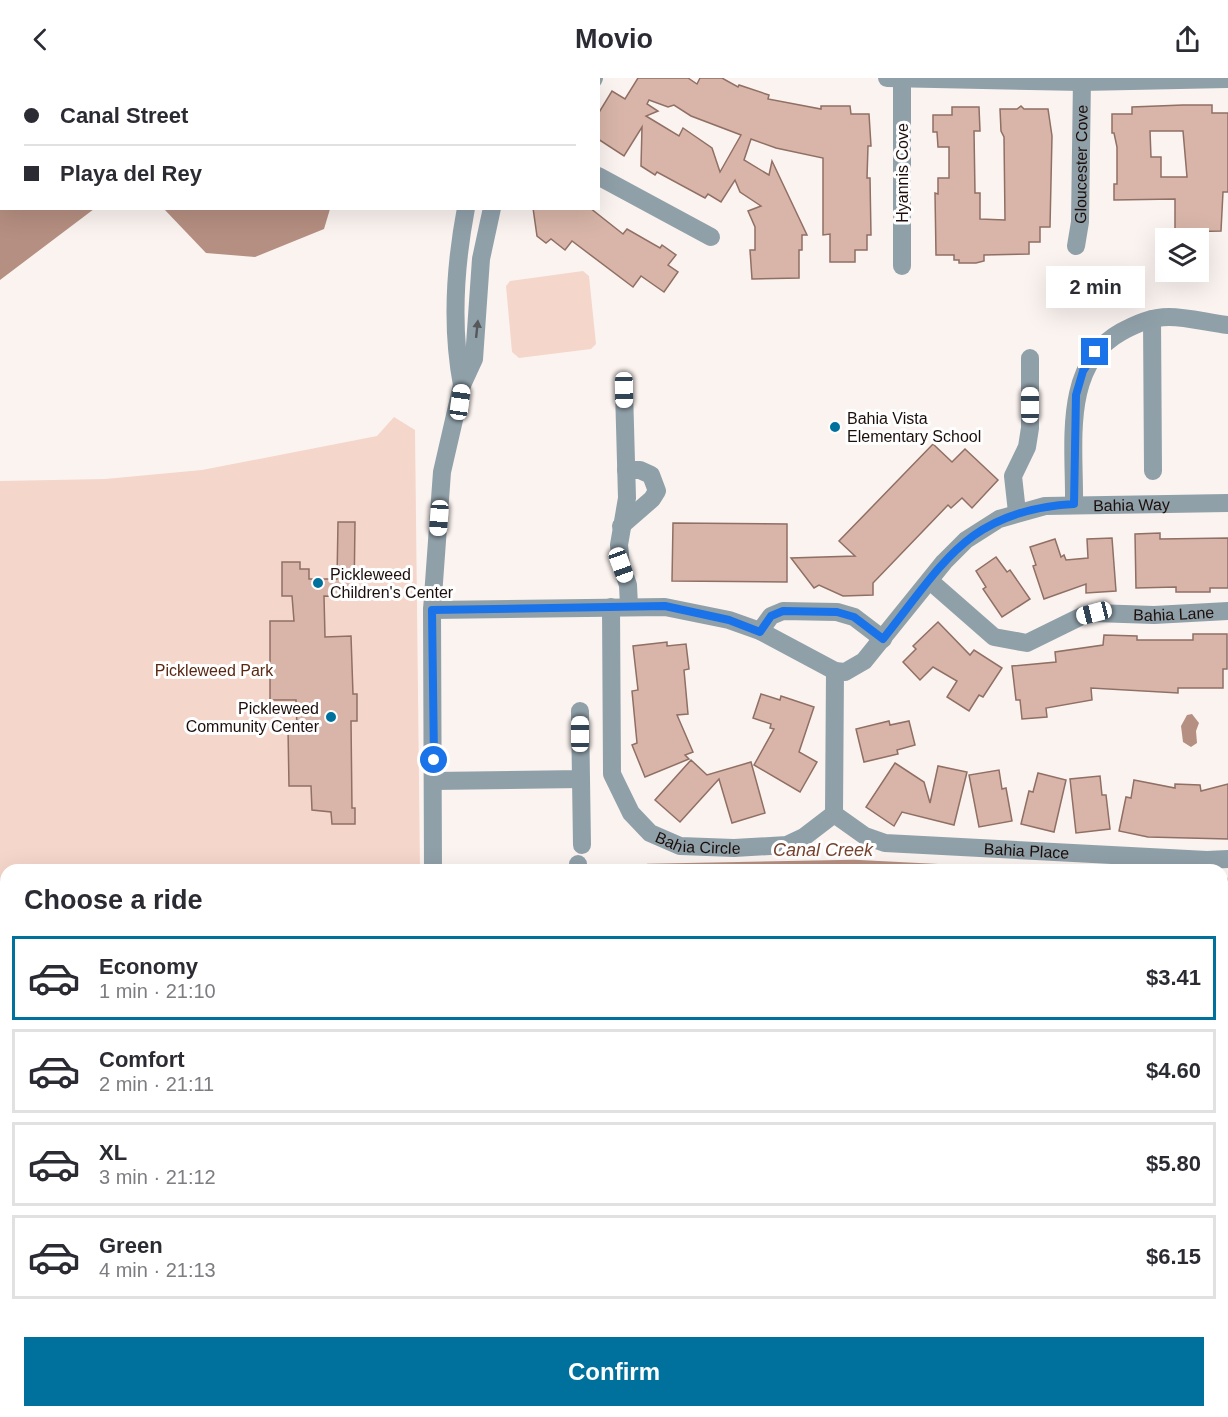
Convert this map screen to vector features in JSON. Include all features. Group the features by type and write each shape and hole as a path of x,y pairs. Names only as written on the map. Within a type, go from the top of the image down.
{"street":[{"path":"897,79 1228,79"},
{"name":"Hyannis Cove","path":"897,79 902,266"},
{"name":"Gloucester Cove","path":"1076,246 1080,222 1082,80"},
{"path":"600,177 711,237"},
{"path":"462,385 458,362 457,255 466,210"},
{"path":"433,864 432,610 442,472 462,385 474,358 481,259 492,210"},
{"path":"1074,504 1076,395 1083,371 1095,352 1108,339 1152,319 1170,317 1228,325"},
{"path":"1152,319 1153,471"},
{"path":"1017,512 1013,476 1027,447 1030,428 1030,358"},
{"name":"Bahia Circle","path":"624,390 627,498 619,545 621,565 628,585 620,606 612,774 631,813 650,833 680,846 734,848 787,845 804,837 834,814"},
{"path":"621,526 652,499 657,491 651,476 640,470 626,470"},
{"name":"Bahia Way","path":"836,671 845,672 857,668 966,540 992,523 1017,512 1045,506 1074,504 1228,503"},
{"name":"Bahia Lane","path":"930,581 994,637 1027,643 1082,616 1094,613 1154,615 1228,611"},
{"path":"432,610 665,606 705,614 760,632 836,671 834,814"},
{"path":"760,632 771,616 783,611 837,612 854,617 883,639"},
{"path":"580,711 582,845"},
{"path":"433,781 581,778"},
{"name":"Bahia Place","path":"834,814 865,836 885,843 1207,860 1228,859"}],"green space":[{"path":"583,271 589,276 596,344 591,349 519,358 512,352 506,286 510,281"},
{"name":"Pickleweed Park","path":"394,417 415,430 420,864 0,864 0,481 105,479 202,470 377,436"}],"shaded area":[{"path":"0,210 93,210 0,280"},
{"path":"165,210 330,210 324,229 255,257 206,253"},
{"path":"1192,714 1199,723 1196,731 1197,743 1191,747 1183,742 1181,726 1187,715"}],"building":[{"path":"638,78 688,78 697,84 700,78 722,78 738,87 739,85 769,95 768,99 821,109 821,106 850,106 851,114 869,114 871,146 868,146 867,178 870,178 871,235 867,235 867,250 855,250 855,262 830,262 830,234 823,235 823,158 776,148 751,139 744,160 769,175 772,161 807,235 802,235 802,250 799,250 799,278 752,279 750,250 755,250 755,227 748,211 761,206 740,192 735,180 721,202 708,194 705,198 641,166 642,127 624,156 600,140 600,111 612,91 625,99","holes":["649,100 668,107 674,105 691,116 741,135 720,172 712,148 683,128 679,136 646,116 658,111 647,104"]},
{"path":"1183,105 1212,105 1212,113 1228,113 1228,192 1223,192 1221,231 1209,231 1209,228 1175,228 1175,199 1114,200 1114,184 1117,184 1117,147 1114,133 1112,133 1112,114 1132,114 1132,107","holes":["1150,131 1183,131 1187,177 1161,177 1161,157 1151,157"]},
{"path":"1021,106 1024,109 1048,109 1052,136 1050,227 1040,227 1040,242 1029,242 1029,254 984,255 984,261 976,263 959,263 959,260 954,260 954,255 936,255 935,193 938,194 938,178 949,178 949,147 938,147 937,132 933,132 933,115 952,115 952,107 979,107 980,131 974,131 975,193 980,193 980,219 1005,220 1004,137 1001,131 1000,109 1017,109"},
{"path":"533,210 593,210 623,234 627,229 660,248 662,245 676,255 668,265 678,272 664,292 641,276 633,287 572,241 565,250 551,239 546,243 537,236"},
{"path":"933,444 952,462 965,449 998,480 972,508 962,498 951,508 948,505 873,583 873,595 843,596 819,585 814,588 791,558 855,556 839,541"},
{"name":"Pickleweed Community Center","path":"338,522 355,522 354,597 324,596 325,637 351,636 353,694 357,694 357,721 351,721 352,808 355,808 355,824 332,824 331,812 312,810 311,786 289,786 288,729 297,729 296,700 270,700 270,621 294,621 292,596 282,596 282,562 300,562 300,569 309,569 309,579 337,579"},
{"path":"673,523 787,524 787,582 672,581"},
{"path":"1160,533 1160,539 1228,538 1228,588 1210,588 1210,592 1176,592 1176,587 1136,588 1135,534"},
{"path":"1112,538 1116,591 1086,593 1086,584 1044,599 1033,566 1036,565 1030,547 1055,539 1061,557 1064,555 1066,560 1088,558 1087,539"},
{"path":"996,557 1007,572 1010,570 1030,599 1002,617 983,589 986,587 976,571"},
{"path":"938,622 970,655 974,650 1002,668 983,697 979,695 969,711 947,697 957,681 933,667 920,680 903,662 916,649 913,646"},
{"path":"1193,634 1227,634 1227,669 1223,669 1223,688 1178,688 1178,693 1091,688 1092,700 1046,708 1047,717 1022,719 1020,700 1016,700 1012,666 1056,662 1055,652 1103,645 1104,635 1137,636 1137,640 1193,640"},
{"path":"667,642 667,646 686,644 689,669 684,670 688,714 677,715 693,752 685,755 689,759 645,777 632,745 637,743 632,691 638,690 633,646"},
{"path":"761,694 780,700 781,696 814,707 799,752 817,762 800,792 754,765 774,729 770,728 771,724 753,718"},
{"path":"889,721 890,725 909,721 915,745 897,750 898,754 864,762 856,729"},
{"path":"691,760 707,775 751,762 765,813 732,823 719,779 680,822 655,800"},
{"path":"895,763 924,782 930,803 938,766 967,772 954,825 902,812 894,826 866,807"},
{"path":"999,770 1002,789 1006,788 1012,821 979,827 969,775"},
{"path":"1038,773 1066,780 1054,832 1021,824 1029,791 1033,792"},
{"path":"1100,776 1102,795 1106,795 1110,829 1076,833 1070,779"},
{"path":"1134,780 1175,788 1175,784 1200,785 1201,791 1228,784 1228,839 1148,837 1119,831 1126,797 1131,798"}],"waterway":[{"name":"Canal Creek","path":"751,864 854,862 894,864"}],"place":[{"name":"Bahia Vista Elementary School","path":"835,427"},
{"name":"Pickleweed Children's Center","path":"318,583"},
{"name":"Pickleweed Community Center","path":"331,717"}],"route":[{"path":"434,760 432,610 665,606 729,620 760,632 771,616 783,611 837,612 854,617 883,639 944,562 966,540 999,519 1017,512 1045,506 1074,504 1076,395 1083,371 1095,352"}]}
